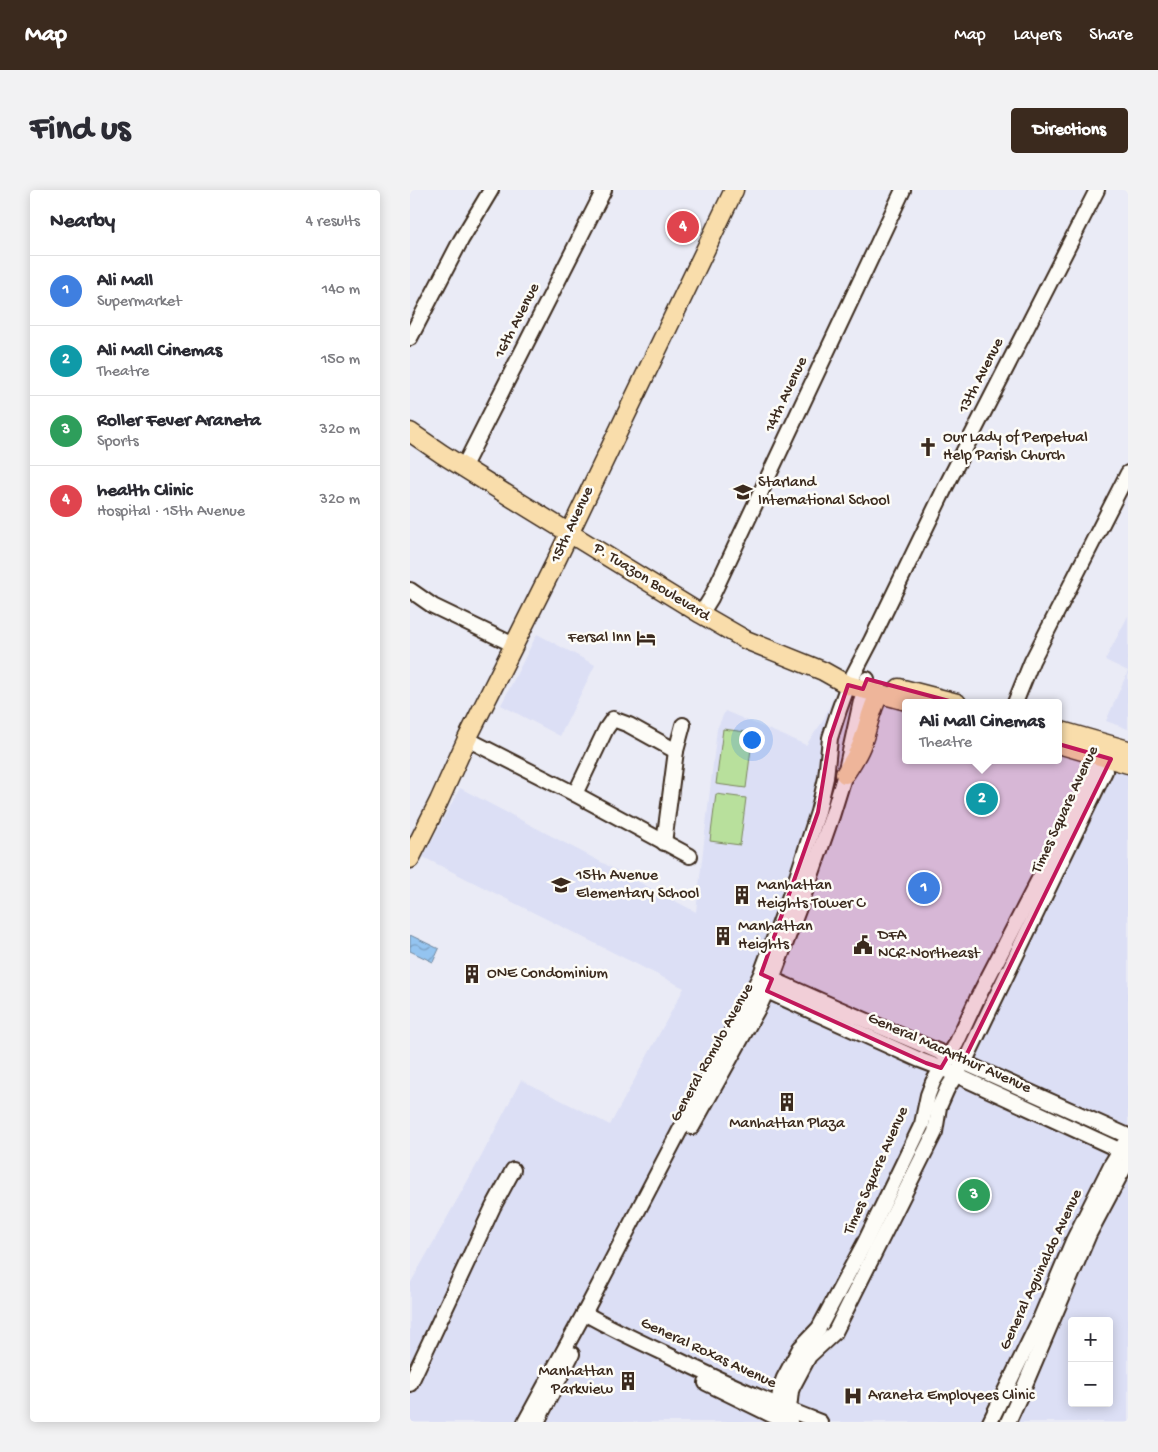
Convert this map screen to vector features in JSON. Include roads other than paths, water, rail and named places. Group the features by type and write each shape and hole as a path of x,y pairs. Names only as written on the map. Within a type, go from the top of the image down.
{"main road":[{"name":"15th Avenue","path":"410,859 734,190"},
{"name":"P. Tuazon Boulevard","path":"410,432 463,468 746,640 824,672 843,672 863,684 903,699"},
{"name":"P. Tuazon Boulevard","path":"863,684 937,699"},
{"path":"845,774 862,744 874,704 863,684"},
{"path":"1062,732 1112,751 1128,764"},
{"path":"1062,745 1112,751"}],"street":[{"path":"410,338 461,240 491,190"},
{"name":"16th Avenue","path":"463,468 604,190"},
{"name":"14th Avenue","path":"701,614 715,589 903,190"},
{"name":"13th Avenue","path":"863,684 946,486 1097,190"},
{"path":"1017,699 1032,661 1125,487 1128,473"},
{"path":"410,590 433,606 514,646"},
{"name":"General Romulo Avenue","path":"764,982 818,812 826,778 830,738 863,684"},
{"name":"General Romulo Avenue","path":"536,1422 585,1320 764,982 811,876 845,774 863,684"},
{"path":"575,794 606,729 613,719 676,751"},
{"path":"664,843 676,751 683,725"},
{"path":"830,738 840,736 845,738 851,747"},
{"path":"467,739 690,856"},
{"name":"Times Square Avenue","path":"784,1417 792,1391 809,1356 834,1332 935,1132 939,1106 1042,904 1112,751"},
{"name":"Times Square Avenue","path":"784,1417 781,1386 800,1348 819,1328 845,1281 922,1124 928,1095 956,1044 977,999 1112,751"},
{"name":"General MacArthur Avenue","path":"764,982 920,1060 963,1062 1128,1136"},
{"name":"General MacArthur Avenue","path":"945,1062 955,1075 1124,1152"},
{"name":"General Aguinaldo Avenue","path":"990,1422 1041,1317 1073,1240 1110,1165 1124,1152 1128,1136"},
{"name":"General Aguinaldo Avenue","path":"1008,1422 1089,1234 1128,1164"},
{"path":"410,1384 493,1207 513,1170"},
{"name":"General Romulo Avenue","path":"525,1422 585,1320"},
{"name":"General Roxas Avenue","path":"585,1320 693,1368 784,1417 820,1422"}],"water":[{"path":"410,935 439,949 433,962 410,951"}],"place":[{"name":"health Clinic","path":"683,227"},
{"name":"Our Lady of Perpetual Help Parish Church","path":"928,447"},
{"name":"Starland International School","path":"743,492"},
{"name":"Fersal Inn","path":"646,638"},
{"name":"Ali Mall Cinemas","path":"982,799"},
{"name":"15th Avenue Elementary School","path":"561,885"},
{"name":"Ali Mall","path":"924,888"},
{"name":"Manhattan Heights Tower C","path":"742,895"},
{"name":"Manhattan Heights","path":"723,936"},
{"name":"DFA NCR-Northeast","path":"863,945"},
{"name":"ONE Condominium","path":"472,974"},
{"name":"Manhattan Plaza","path":"787,1102"},
{"name":"Roller Fever Araneta","path":"974,1195"},
{"name":"Manhattan Parkview","path":"628,1381"},
{"name":"Araneta Employees Clinic","path":"853,1396"}]}
